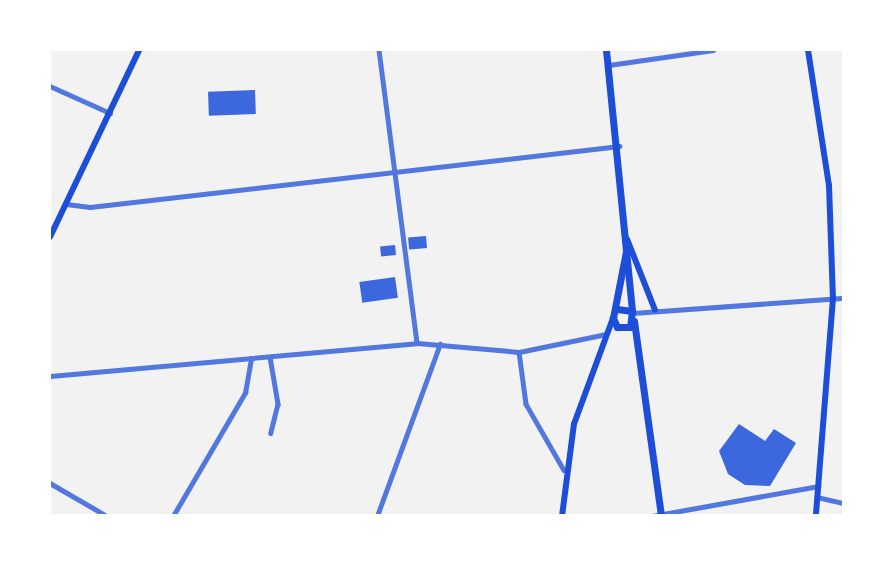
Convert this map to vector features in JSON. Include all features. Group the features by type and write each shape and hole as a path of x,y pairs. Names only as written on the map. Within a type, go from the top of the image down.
{"main road":[{"path":"50,237 139,50"},
{"path":"606,50 620,146 634,321 661,515"},
{"path":"808,50 829,185 833,298 816,516"},
{"path":"562,516 564,470 606,333 617,309 627,239"},
{"path":"627,239 655,310"},
{"path":"617,309 633,312"},
{"path":"613,318 620,328"},
{"path":"606,333 634,321"}],"street":[{"path":"379,50 393,172 417,343"},
{"path":"609,65 713,50"},
{"path":"50,86 111,113"},
{"path":"66,204 90,207 620,146"},
{"path":"633,312 843,298"},
{"path":"50,376 417,343 519,352 606,333"},
{"path":"377,516 440,344"},
{"path":"519,352 526,404 564,470"},
{"path":"270,357 278,404 271,433"},
{"path":"173,516 245,393 251,359"},
{"path":"50,483 106,516"},
{"path":"652,516 818,486"},
{"path":"817,497 843,503"}],"building":[{"path":"255,90 256,114 209,116 208,92"},
{"path":"426,236 427,248 409,250 408,238"},
{"path":"395,245 396,255 381,257 380,247"},
{"path":"395,277 398,298 362,303 359,282"},
{"path":"739,424 765,441 774,429 796,443 770,486 745,485 728,474 719,451"}]}
